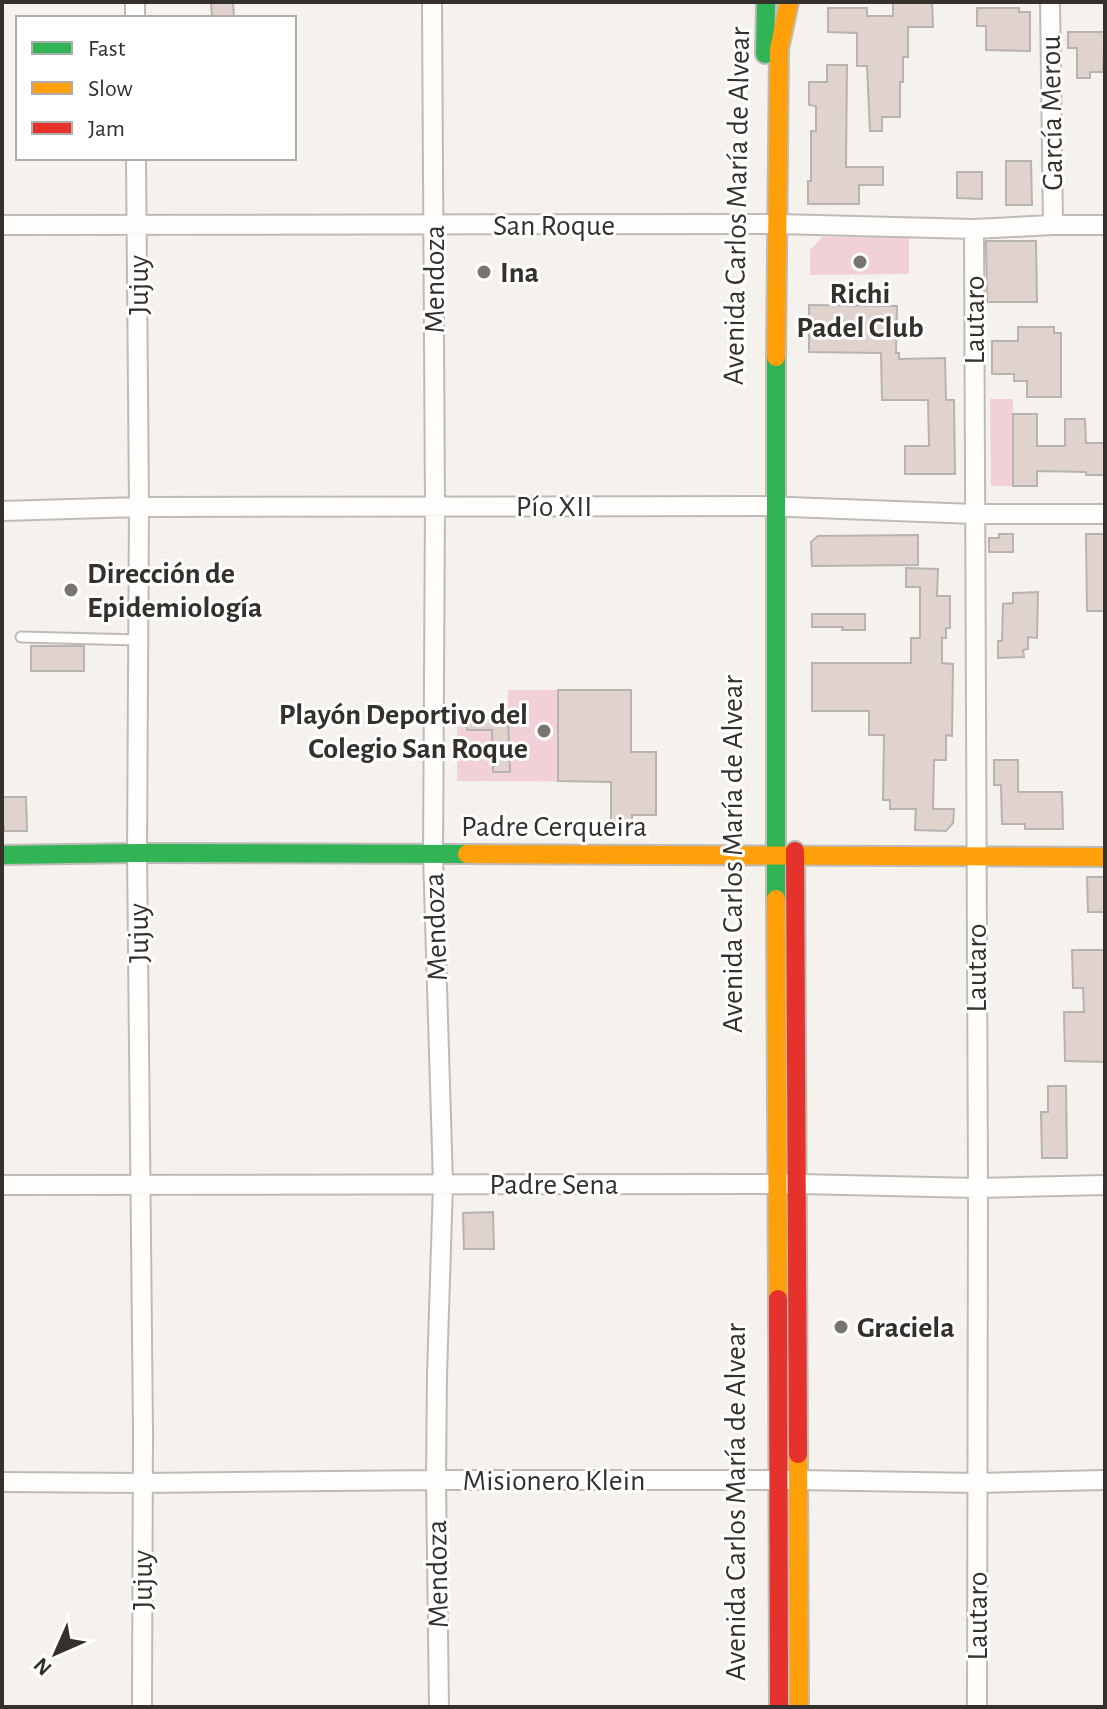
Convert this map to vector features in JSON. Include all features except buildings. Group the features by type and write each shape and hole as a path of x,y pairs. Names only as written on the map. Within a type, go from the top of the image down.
{"main road":[{"name":"Avenida Carlos María de Alvear","path":"767,2 779,49"},
{"name":"Avenida Carlos María de Alvear","path":"758,753 777,507 777,224 767,2"},
{"name":"Avenida Carlos María de Alvear","path":"777,224 790,2"},
{"name":"Avenida Carlos María de Alvear","path":"779,1707 771,1481 770,1184 779,49 790,2"},
{"name":"Avenida Carlos María de Alvear","path":"777,507 794,565"},
{"name":"Avenida Carlos María de Alvear","path":"795,847 799,1707"},
{"name":"Padre Cerqueira","path":"2,855 756,856 775,855 795,847 1105,857"},
{"name":"Avenida Carlos María de Alvear","path":"759,996 770,1184"},
{"name":"Avenida Carlos María de Alvear","path":"764,1707 771,1481"}],"street":[{"name":"Mendoza","path":"432,2 435,506 433,854 443,1184 436,1480 439,1707"},
{"name":"García Merou","path":"1050,2 1053,225"},
{"name":"Jujuy","path":"136,160 142,1707"},
{"name":"San Roque","path":"2,225 777,224 974,229 1105,225"},
{"name":"Lautaro","path":"974,229 977,1707"},
{"name":"Pío XII","path":"2,511 139,507 435,506 777,507 975,514 1105,514"},
{"name":"Padre Sena","path":"2,1185 798,1184 978,1188 1105,1185"},
{"name":"Misionero Klein","path":"2,1482 798,1480 978,1483 1105,1480"}],"lane":[{"path":"21,637 138,640"}],"shaded area":[{"name":"Richi Padel Club","path":"822,237 909,237 909,274 810,275 810,250"},
{"path":"990,399 1013,399 1013,486 991,486"},
{"name":"Playón Deportivo del Colegio San Roque","path":"508,690 631,690 632,782 457,781 457,716 508,717"}],"traffic: fast":[{"path":"765,54 766,2"},
{"path":"776,357 776,899"},
{"path":"2,855 467,854"}],"traffic: slow":[{"path":"776,357 779,49 789,2"},
{"path":"467,854 1105,857"},
{"path":"776,899 778,1299"},
{"path":"798,1454 799,1707"}],"traffic: jam":[{"path":"795,851 798,1454"},
{"path":"778,1299 779,1707"}],"place":[{"name":"Richi Padel Club","path":"860,262"},
{"name":"Ina","path":"484,272"},
{"name":"Dirección de Epidemiología","path":"71,590"},
{"name":"Playón Deportivo del Colegio San Roque","path":"544,731"},
{"name":"Graciela","path":"841,1327"}]}
